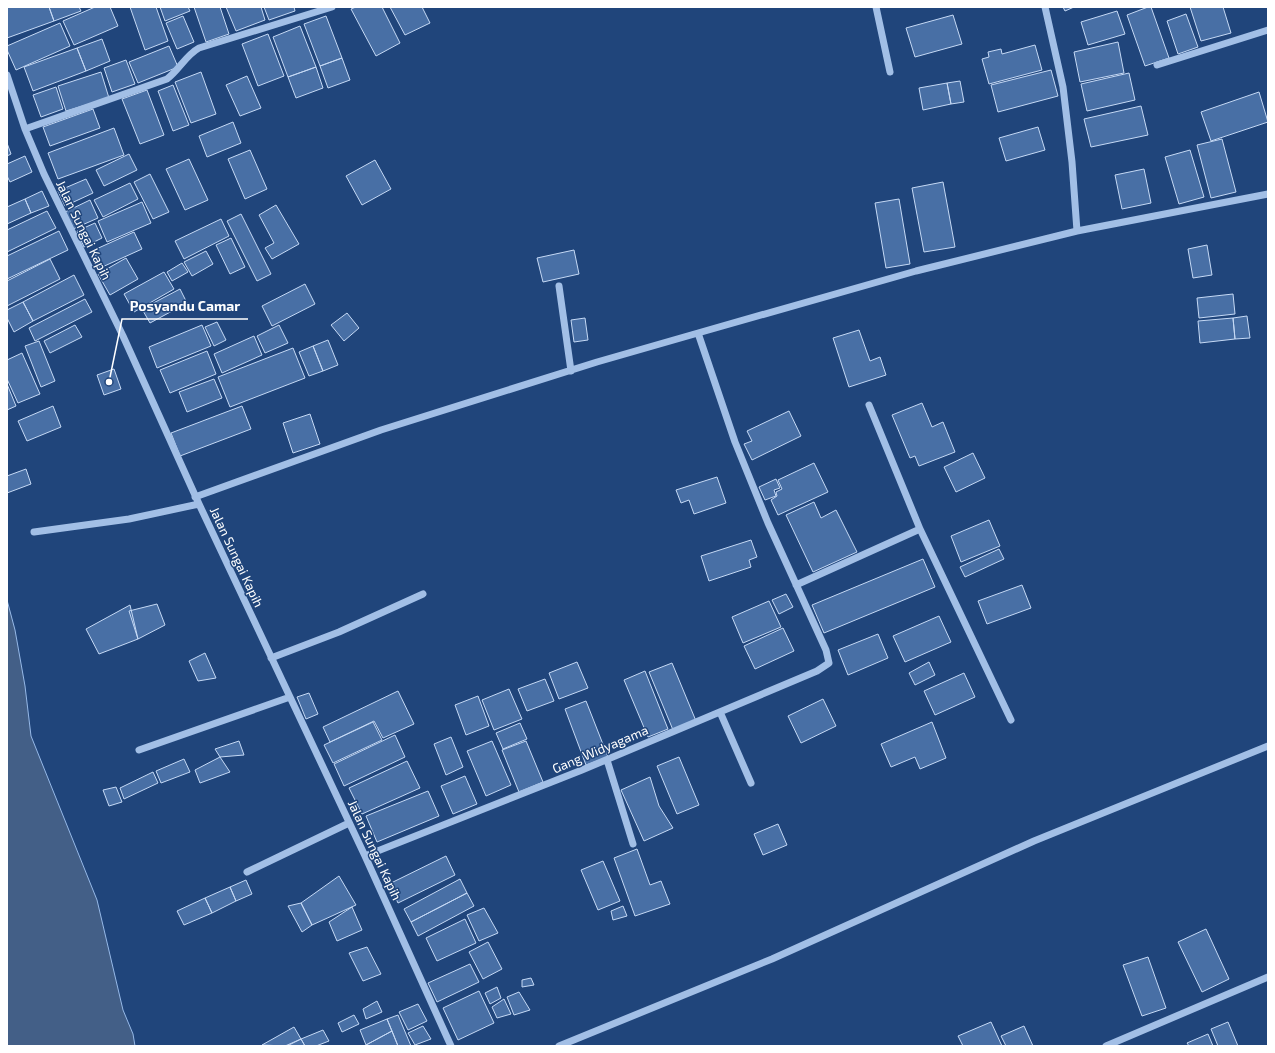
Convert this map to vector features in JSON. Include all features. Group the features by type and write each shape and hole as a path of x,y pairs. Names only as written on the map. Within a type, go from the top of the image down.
{"street":[{"path":"25,129 167,79 175,73 193,51 199,48 332,7"},
{"path":"876,7 890,72"},
{"path":"1045,7 1063,88 1072,162 1077,231"},
{"path":"1157,65 1268,30"},
{"name":"Jalan Sungai Kapih","path":"7,75 25,129 44,174 123,336 195,497 365,856 451,1046"},
{"path":"195,497 381,430 698,333 916,271 1077,231 1268,194"},
{"path":"559,286 571,371"},
{"path":"698,333 735,442 768,523 796,585 920,529"},
{"path":"869,404 920,529 1011,720"},
{"path":"34,532 130,519 199,504"},
{"name":"Gang Widyagama","path":"365,856 607,760 817,670 829,663 826,650 796,585"},
{"path":"271,658 339,632 423,594"},
{"path":"139,750 290,697"},
{"path":"720,712 751,783"},
{"path":"559,1046 772,959 1034,841 1268,746"},
{"path":"607,760 633,844"},
{"path":"247,872 349,823"},
{"path":"1106,1046 1268,977"}],"water":[{"path":"7,600 15,630 25,686 31,736 97,900 123,1010 133,1034 135,1046 7,1046"}],"building":[{"path":"49,7 54,21 7,38 7,8"},
{"path":"49,7 79,7 81,11 54,21"},
{"path":"95,7 110,7 118,26 74,45 63,21"},
{"path":"130,7 156,7 168,41 145,50"},
{"path":"160,7 188,7 190,11 165,21"},
{"path":"194,7 220,7 229,34 206,42"},
{"path":"226,7 261,7 265,20 236,31"},
{"path":"264,7 294,7 295,11 269,20"},
{"path":"356,7 382,7 400,43 376,56 351,9"},
{"path":"390,7 422,7 430,23 405,35"},
{"path":"1063,7 1074,7 1065,11"},
{"path":"1151,7 1169,58 1145,66 1127,15"},
{"path":"1190,7 1223,7 1231,33 1201,41"},
{"path":"1117,11 1125,34 1088,45 1081,22"},
{"path":"1186,14 1198,47 1178,54 1167,21"},
{"path":"953,15 962,44 915,57 906,28"},
{"path":"183,16 194,42 177,49 166,23"},
{"path":"326,16 342,58 320,66 304,24"},
{"path":"60,23 70,46 16,70 7,50 7,46"},
{"path":"300,26 316,67 288,77 273,37"},
{"path":"268,34 284,76 258,86 242,44"},
{"path":"102,39 110,61 86,71 77,48"},
{"path":"1118,42 1124,73 1080,82 1074,52"},
{"path":"1035,45 1042,70 989,84 982,59 989,57 988,52 1001,49 1002,54"},
{"path":"169,46 178,67 138,83 129,62"},
{"path":"77,48 86,71 33,91 24,67"},
{"path":"342,58 350,80 328,88 320,66"},
{"path":"126,60 135,84 112,92 104,68"},
{"path":"316,67 323,88 296,98 288,77"},
{"path":"1051,70 1058,96 998,112 991,85"},
{"path":"101,72 109,98 66,111 58,86"},
{"path":"201,72 216,114 191,123 175,82"},
{"path":"1129,73 1135,100 1087,111 1081,84"},
{"path":"247,76 261,108 240,116 226,85"},
{"path":"960,81 964,102 951,104 947,83"},
{"path":"947,83 951,104 923,110 919,88"},
{"path":"173,85 189,125 173,131 158,91"},
{"path":"56,87 63,109 41,117 33,95"},
{"path":"147,90 164,135 140,144 122,99"},
{"path":"1259,92 1268,122 1211,141 1201,112"},
{"path":"1141,106 1148,135 1091,147 1084,119"},
{"path":"93,109 100,128 50,146 43,127"},
{"path":"233,122 241,143 207,157 199,136"},
{"path":"1038,127 1045,150 1006,161 999,138"},
{"path":"114,128 124,155 58,179 48,153"},
{"path":"1222,139 1236,192 1211,198 1197,145"},
{"path":"7,143 11,154 7,156"},
{"path":"250,150 267,189 245,199 228,159"},
{"path":"1190,150 1204,197 1179,204 1165,157"},
{"path":"129,154 137,170 104,186 96,170"},
{"path":"25,156 32,172 10,182 7,176 7,164"},
{"path":"189,159 208,200 185,210 166,169"},
{"path":"375,160 391,189 362,205 346,176"},
{"path":"1144,169 1151,203 1122,209 1115,175"},
{"path":"150,174 169,212 153,219 134,182"},
{"path":"86,179 93,193 65,206 58,191"},
{"path":"943,182 955,247 924,252 912,188"},
{"path":"130,183 138,199 103,217 94,200"},
{"path":"42,191 49,206 31,213 25,199"},
{"path":"25,199 31,213 7,224 7,207"},
{"path":"899,199 910,264 886,268 875,203"},
{"path":"90,200 98,218 73,229 65,212"},
{"path":"142,202 151,223 107,242 98,221"},
{"path":"276,205 299,244 272,259 265,248 274,243 259,215"},
{"path":"47,211 56,228 7,252 7,230"},
{"path":"241,214 271,274 257,281 227,221"},
{"path":"221,219 229,236 184,259 175,241"},
{"path":"95,223 102,238 84,247 77,231"},
{"path":"59,231 68,250 7,279 7,256"},
{"path":"134,232 142,249 100,268 94,250"},
{"path":"231,238 245,267 230,274 216,245"},
{"path":"1207,245 1212,275 1193,278 1188,249"},
{"path":"574,250 579,274 543,282 537,258"},
{"path":"206,251 213,264 192,276 184,262"},
{"path":"126,258 138,279 110,295 98,274"},
{"path":"50,259 60,279 7,306 7,281"},
{"path":"182,263 188,272 172,281 167,272"},
{"path":"164,272 174,289 134,312 124,294"},
{"path":"74,275 84,295 33,321 23,302"},
{"path":"305,284 315,304 272,326 262,306"},
{"path":"180,289 187,303 150,323 142,309"},
{"path":"1233,294 1235,314 1199,318 1197,298"},
{"path":"85,299 92,312 35,341 29,328"},
{"path":"23,302 33,321 14,332 7,318 7,310"},
{"path":"347,313 359,328 344,341 331,325"},
{"path":"1247,316 1250,338 1235,339 1233,318"},
{"path":"585,318 588,340 574,342 571,320"},
{"path":"1233,318 1235,339 1200,343 1198,321"},
{"path":"217,322 226,340 214,346 205,327"},
{"path":"75,325 82,337 50,353 44,341"},
{"path":"202,325 211,346 157,368 149,347"},
{"path":"279,325 288,343 265,353 257,336"},
{"path":"859,330 870,361 880,357 886,375 849,387 833,338"},
{"path":"254,336 262,355 222,373 214,354"},
{"path":"328,340 338,365 323,371 313,346"},
{"path":"39,341 55,381 41,387 25,346"},
{"path":"313,346 323,371 309,376 299,352"},
{"path":"293,348 305,378 230,407 218,377"},
{"path":"207,351 216,374 170,393 160,370"},
{"path":"22,353 40,394 18,403 7,379 7,360"},
{"path":"114,369 121,389 104,395 97,375"},
{"path":"214,379 222,398 187,412 179,392"},
{"path":"7,384 16,406 7,410"},
{"path":"922,403 932,427 943,422 955,452 919,466 915,456 910,458 892,415"},
{"path":"53,406 61,427 27,441 18,421"},
{"path":"242,406 251,429 180,456 171,433"},
{"path":"789,411 801,436 752,460 744,444 752,441 747,431"},
{"path":"310,414 320,444 293,453 283,423"},
{"path":"973,453 985,478 956,492 944,467"},
{"path":"814,463 828,492 778,515 771,500 777,496 776,492 782,489 778,480"},
{"path":"26,469 31,484 7,493 7,476"},
{"path":"717,477 726,503 694,514 689,500 681,503 676,490"},
{"path":"776,479 780,488 774,490 776,496 765,500 759,487"},
{"path":"814,502 821,518 836,510 857,552 813,572 786,515"},
{"path":"989,520 1000,546 961,562 951,536"},
{"path":"751,540 757,557 749,560 751,567 709,581 701,556"},
{"path":"999,549 1004,559 965,577 960,567"},
{"path":"923,559 935,587 824,633 812,605"},
{"path":"1022,585 1031,608 987,624 978,601"},
{"path":"786,594 793,607 779,614 772,600"},
{"path":"769,601 781,627 743,643 732,617"},
{"path":"157,604 165,625 138,639 129,611"},
{"path":"130,605 138,639 99,654 86,629"},
{"path":"939,616 951,642 905,662 893,636"},
{"path":"783,628 794,651 755,669 744,646"},
{"path":"878,634 888,658 848,675 838,650"},
{"path":"205,653 216,678 198,681 189,661"},
{"path":"577,662 588,688 559,699 549,673"},
{"path":"929,662 935,675 915,685 909,673"},
{"path":"672,663 696,721 673,730 649,672"},
{"path":"645,671 668,729 648,737 624,680"},
{"path":"964,673 975,697 935,715 924,691"},
{"path":"545,679 554,701 527,711 518,689"},
{"path":"509,689 522,719 494,730 482,700"},
{"path":"398,691 414,724 383,738 374,721 330,742 323,727"},
{"path":"309,693 318,714 306,719 297,697"},
{"path":"478,696 489,726 466,735 455,705"},
{"path":"823,699 836,726 801,743 788,716"},
{"path":"586,701 608,757 586,765 565,709"},
{"path":"373,722 382,740 333,763 324,745"},
{"path":"932,722 946,758 920,769 915,757 891,767 881,744"},
{"path":"520,723 527,739 503,749 496,733"},
{"path":"395,735 405,757 344,786 334,764"},
{"path":"451,737 463,767 446,775 434,744"},
{"path":"239,741 244,755 220,757 215,749"},
{"path":"492,741 511,785 486,796 467,751"},
{"path":"526,741 543,782 519,792 502,750"},
{"path":"220,757 230,772 200,783 195,770"},
{"path":"679,757 699,805 677,814 657,766"},
{"path":"184,759 190,772 161,783 156,771"},
{"path":"407,761 420,788 362,814 349,788"},
{"path":"153,772 158,783 124,799 120,788"},
{"path":"465,776 477,804 453,814 441,786"},
{"path":"650,777 659,806 673,828 644,841 621,790"},
{"path":"116,787 122,802 109,806 103,790"},
{"path":"428,791 439,816 377,842 366,816"},
{"path":"778,824 787,845 763,855 754,834"},
{"path":"637,849 650,885 661,881 670,904 635,916 614,858"},
{"path":"446,856 455,875 398,903 389,884"},
{"path":"603,861 620,901 598,910 581,870"},
{"path":"339,876 356,905 312,925 301,903"},
{"path":"460,879 467,893 411,922 404,909"},
{"path":"246,880 252,894 236,901 230,887"},
{"path":"230,887 236,901 212,913 205,898"},
{"path":"467,893 474,906 418,936 411,922"},
{"path":"205,898 212,913 184,925 177,911"},
{"path":"301,903 312,925 302,932 288,906"},
{"path":"623,906 627,916 613,920 611,911"},
{"path":"352,907 362,930 337,941 329,922"},
{"path":"484,908 498,933 479,941 467,915"},
{"path":"465,919 476,943 437,961 426,938"},
{"path":"1206,929 1229,979 1202,992 1178,942"},
{"path":"488,942 502,969 483,979 469,952"},
{"path":"367,947 381,974 363,981 349,953"},
{"path":"1148,957 1166,1008 1142,1016 1123,965"},
{"path":"470,964 479,982 437,1002 428,983"},
{"path":"531,978 534,985 522,987 522,980"},
{"path":"497,987 501,998 490,1004 485,993"},
{"path":"479,991 494,1023 458,1040 443,1008"},
{"path":"519,992 530,1010 514,1015 507,997"},
{"path":"504,999 511,1014 497,1018 492,1007"},
{"path":"377,1001 382,1012 366,1019 363,1009"},
{"path":"418,1004 427,1021 408,1030 399,1012"},
{"path":"354,1015 359,1024 342,1032 338,1023"},
{"path":"398,1015 411,1046 398,1046 387,1019"},
{"path":"387,1019 392,1031 366,1045 360,1030"},
{"path":"991,1022 1002,1046 963,1046 958,1036"},
{"path":"1228,1022 1238,1046 1218,1046 1211,1029"},
{"path":"423,1026 431,1039 415,1045 408,1033"},
{"path":"1024,1026 1033,1046 1006,1046 1001,1036"},
{"path":"294,1027 301,1039 285,1046 262,1045"},
{"path":"323,1030 329,1041 316,1046 305,1046 301,1039"},
{"path":"392,1031 398,1046 366,1046 366,1045"},
{"path":"1208,1034 1213,1046 1189,1046 1187,1043"},
{"path":"301,1039 305,1046 287,1046"}],"place":[{"name":"Posyandu Camar","path":"109,382"}]}
